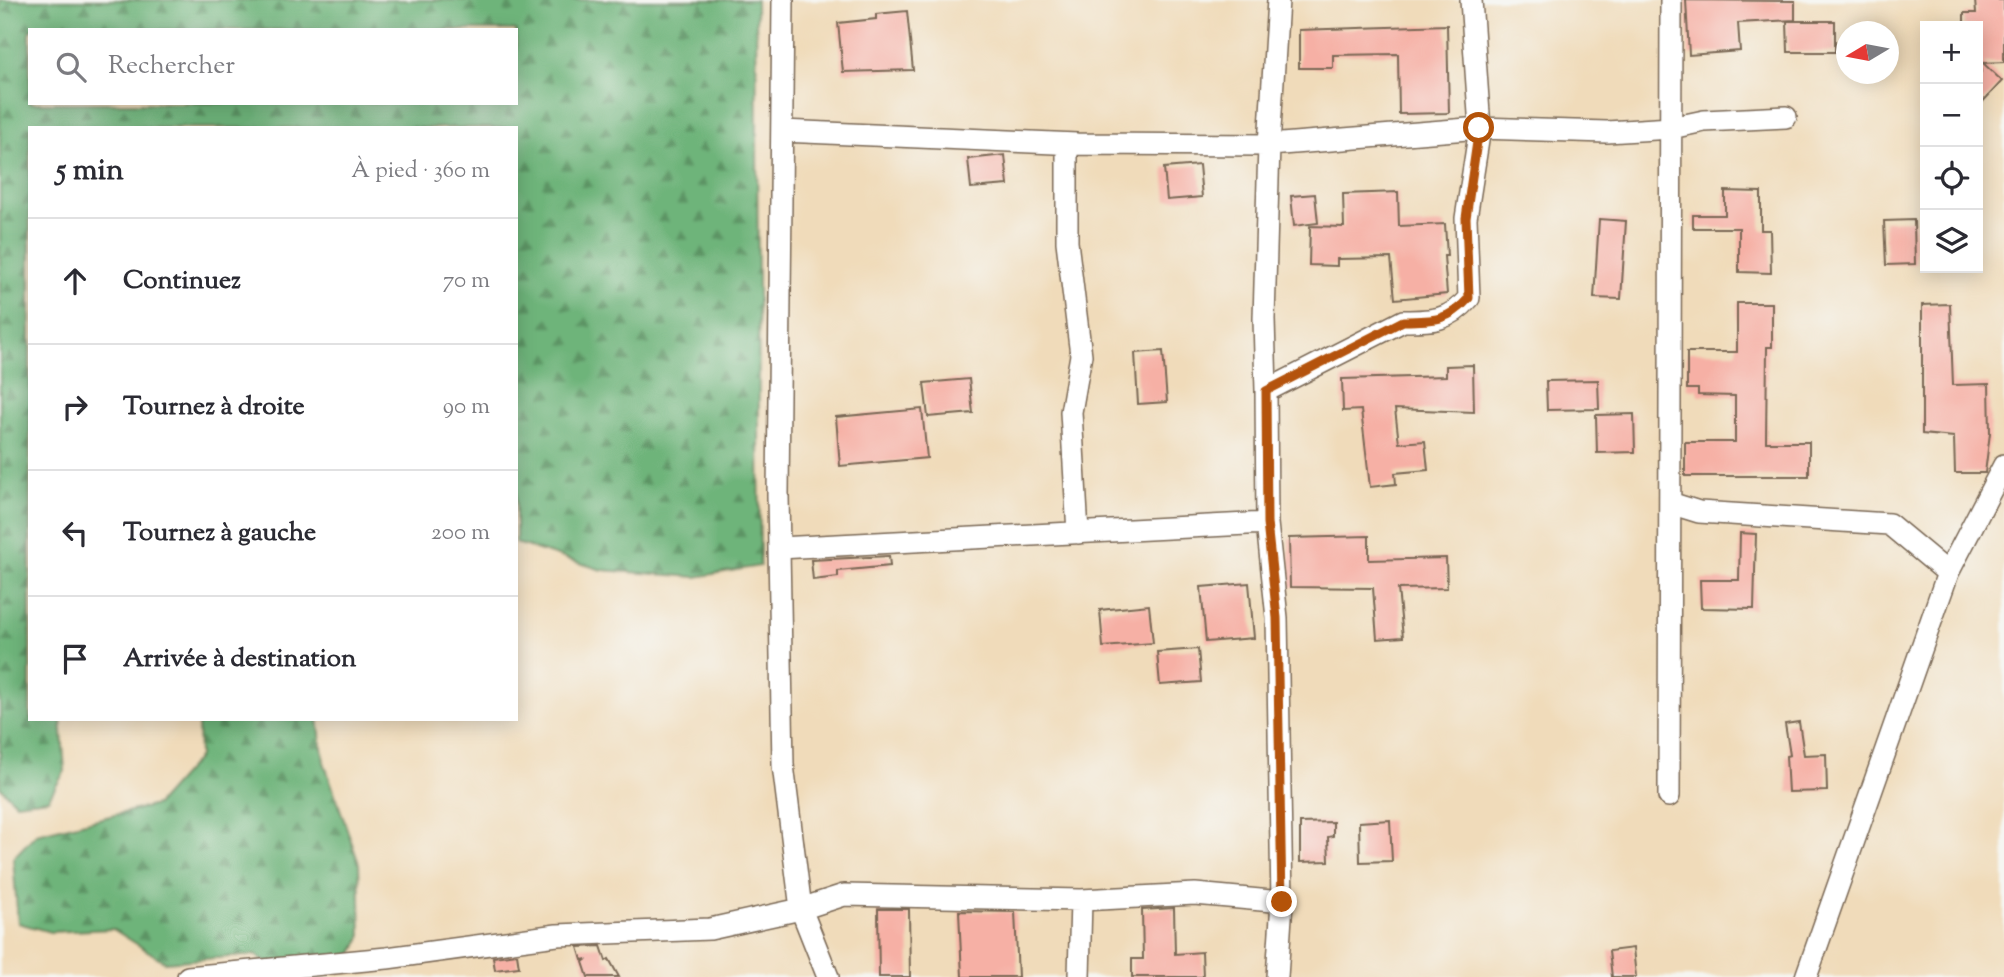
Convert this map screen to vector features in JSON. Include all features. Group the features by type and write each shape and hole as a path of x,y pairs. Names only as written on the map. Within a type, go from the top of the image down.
{"street":[{"path":"783,0 779,548 783,765 801,909 828,977"},
{"path":"1277,977 1282,902 1277,618 1267,523 1264,320 1269,145 1278,0"},
{"path":"1266,391 1403,321 1428,321 1455,314 1469,298 1466,218 1479,128 1471,0"},
{"path":"1669,796 1671,0"},
{"path":"782,131 1067,144 1269,145 1479,128 1607,132 1671,128 1704,121 1786,117"},
{"path":"1067,144 1067,242 1081,355 1072,412 1078,533"},
{"path":"1806,977 1948,573 2004,465"},
{"path":"1670,503 1699,512 1889,524 1948,573"},
{"path":"779,548 1267,523"},
{"path":"188,977 387,958 557,935 710,929 801,909 844,895 1081,900 1195,894 1282,902"},
{"path":"1079,977 1081,900"}],"green space":[{"path":"0,0 756,0 760,566 696,577 602,570 518,544 518,126 28,126 28,721 61,721 65,771 48,799 16,803 0,787"},
{"path":"198,721 318,721 324,762 359,864 361,937 346,968 316,976 282,973 255,955 165,962 113,929 50,932 18,923 13,858 36,834 156,805 199,757"}],"building":[{"path":"1686,0 1795,1 1795,20 1738,23 1740,51 1689,55"},
{"path":"1975,0 2004,0 2004,62 1983,63 1983,21 1964,21 1964,13 1976,13"},
{"path":"907,11 913,70 843,72 838,23 876,19 876,14"},
{"path":"1787,21 1835,21 1835,52 1788,52"},
{"path":"1447,25 1449,113 1399,114 1398,54 1333,55 1333,68 1299,68 1299,30"},
{"path":"1983,63 2002,81 1983,102"},
{"path":"1005,155 1008,185 971,188 968,159"},
{"path":"1199,165 1202,197 1167,200 1164,168"},
{"path":"1725,191 1761,192 1761,230 1770,230 1771,273 1739,272 1739,228 1693,228 1693,215 1725,215"},
{"path":"1398,192 1399,226 1445,224 1447,294 1395,299 1391,258 1337,259 1337,266 1309,265 1310,226 1344,227 1343,194"},
{"path":"1315,194 1318,223 1294,226 1291,196"},
{"path":"1599,219 1626,221 1621,299 1594,298"},
{"path":"1914,220 1915,264 1886,265 1884,221"},
{"path":"1737,303 1772,303 1772,347 1767,347 1766,442 1809,442 1809,476 1685,476 1685,442 1735,442 1735,396 1698,395 1698,389 1687,389 1687,352 1737,352"},
{"path":"1950,304 1953,385 1989,384 1990,433 1985,473 1955,473 1954,437 1922,434 1922,305"},
{"path":"1163,351 1167,402 1138,404 1135,353"},
{"path":"1473,365 1474,412 1395,409 1399,443 1425,441 1428,470 1395,473 1396,484 1370,487 1361,410 1343,411 1342,379 1446,376 1446,366"},
{"path":"969,379 973,413 928,417 924,383"},
{"path":"1598,380 1599,409 1547,410 1546,381"},
{"path":"922,409 927,458 840,466 836,417"},
{"path":"1634,414 1635,452 1597,453 1596,415"},
{"path":"1740,533 1756,534 1754,609 1701,608 1700,580 1739,580"},
{"path":"1369,536 1369,560 1446,558 1447,588 1398,589 1403,637 1377,639 1373,588 1290,587 1289,538"},
{"path":"889,556 890,566 838,571 838,577 813,580 811,560"},
{"path":"1249,583 1254,638 1206,642 1201,587"},
{"path":"1149,605 1153,643 1103,647 1100,610"},
{"path":"1198,649 1201,682 1160,685 1157,652"},
{"path":"1799,722 1804,755 1826,754 1827,791 1788,792 1786,756 1790,755 1785,724"},
{"path":"1390,820 1392,861 1360,862 1359,822"},
{"path":"1333,822 1333,836 1328,837 1329,861 1300,862 1300,823"},
{"path":"1174,908 1175,954 1202,952 1203,977 1132,977 1132,959 1143,959 1142,910"},
{"path":"878,909 909,909 910,977 879,977"},
{"path":"959,911 1015,912 1018,977 962,977"},
{"path":"601,946 606,961 609,959 619,977 588,977 583,962 587,959 582,960 578,947"},
{"path":"1633,948 1636,977 1612,977 1609,951"},
{"path":"517,954 519,967 495,970 493,957"}],"route":[{"path":"1282,902 1277,618 1267,523 1266,391 1403,321 1428,321 1455,314 1469,298 1466,218 1479,128"}]}
